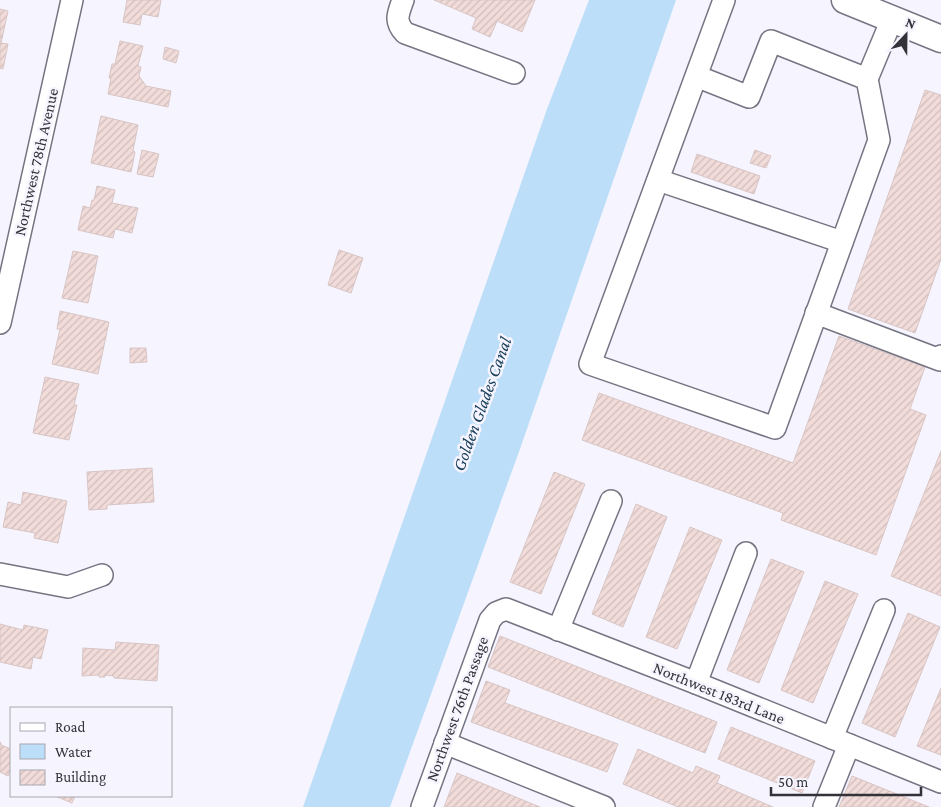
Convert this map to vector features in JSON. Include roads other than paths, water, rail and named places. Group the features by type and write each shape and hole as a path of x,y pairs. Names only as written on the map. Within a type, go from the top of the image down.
{"main road":[{"path":"845,0 941,39"}],"street":[{"name":"Northwest 78th Avenue","path":"0,323 72,0"},
{"path":"404,0 398,13 398,21 399,27 405,34 514,73"},
{"path":"724,0 590,364 775,428 879,140 867,79 892,19"},
{"path":"696,76 748,97 771,41 867,79"},
{"path":"658,180 842,242"},
{"path":"816,313 940,360 941,356"},
{"path":"558,630 611,501"},
{"path":"696,683 746,553"},
{"path":"0,574 68,587 102,575"},
{"name":"Northwest 183rd Lane","path":"496,613 506,609 941,782"},
{"path":"824,807 840,742 884,610"},
{"name":"Northwest 76th Passage","path":"422,807 490,620 496,613"},
{"path":"445,743 604,807"}],"water":[{"name":"Golden Glades Canal","path":"589,0 676,0 520,449 390,807 303,807 547,109"}]}
